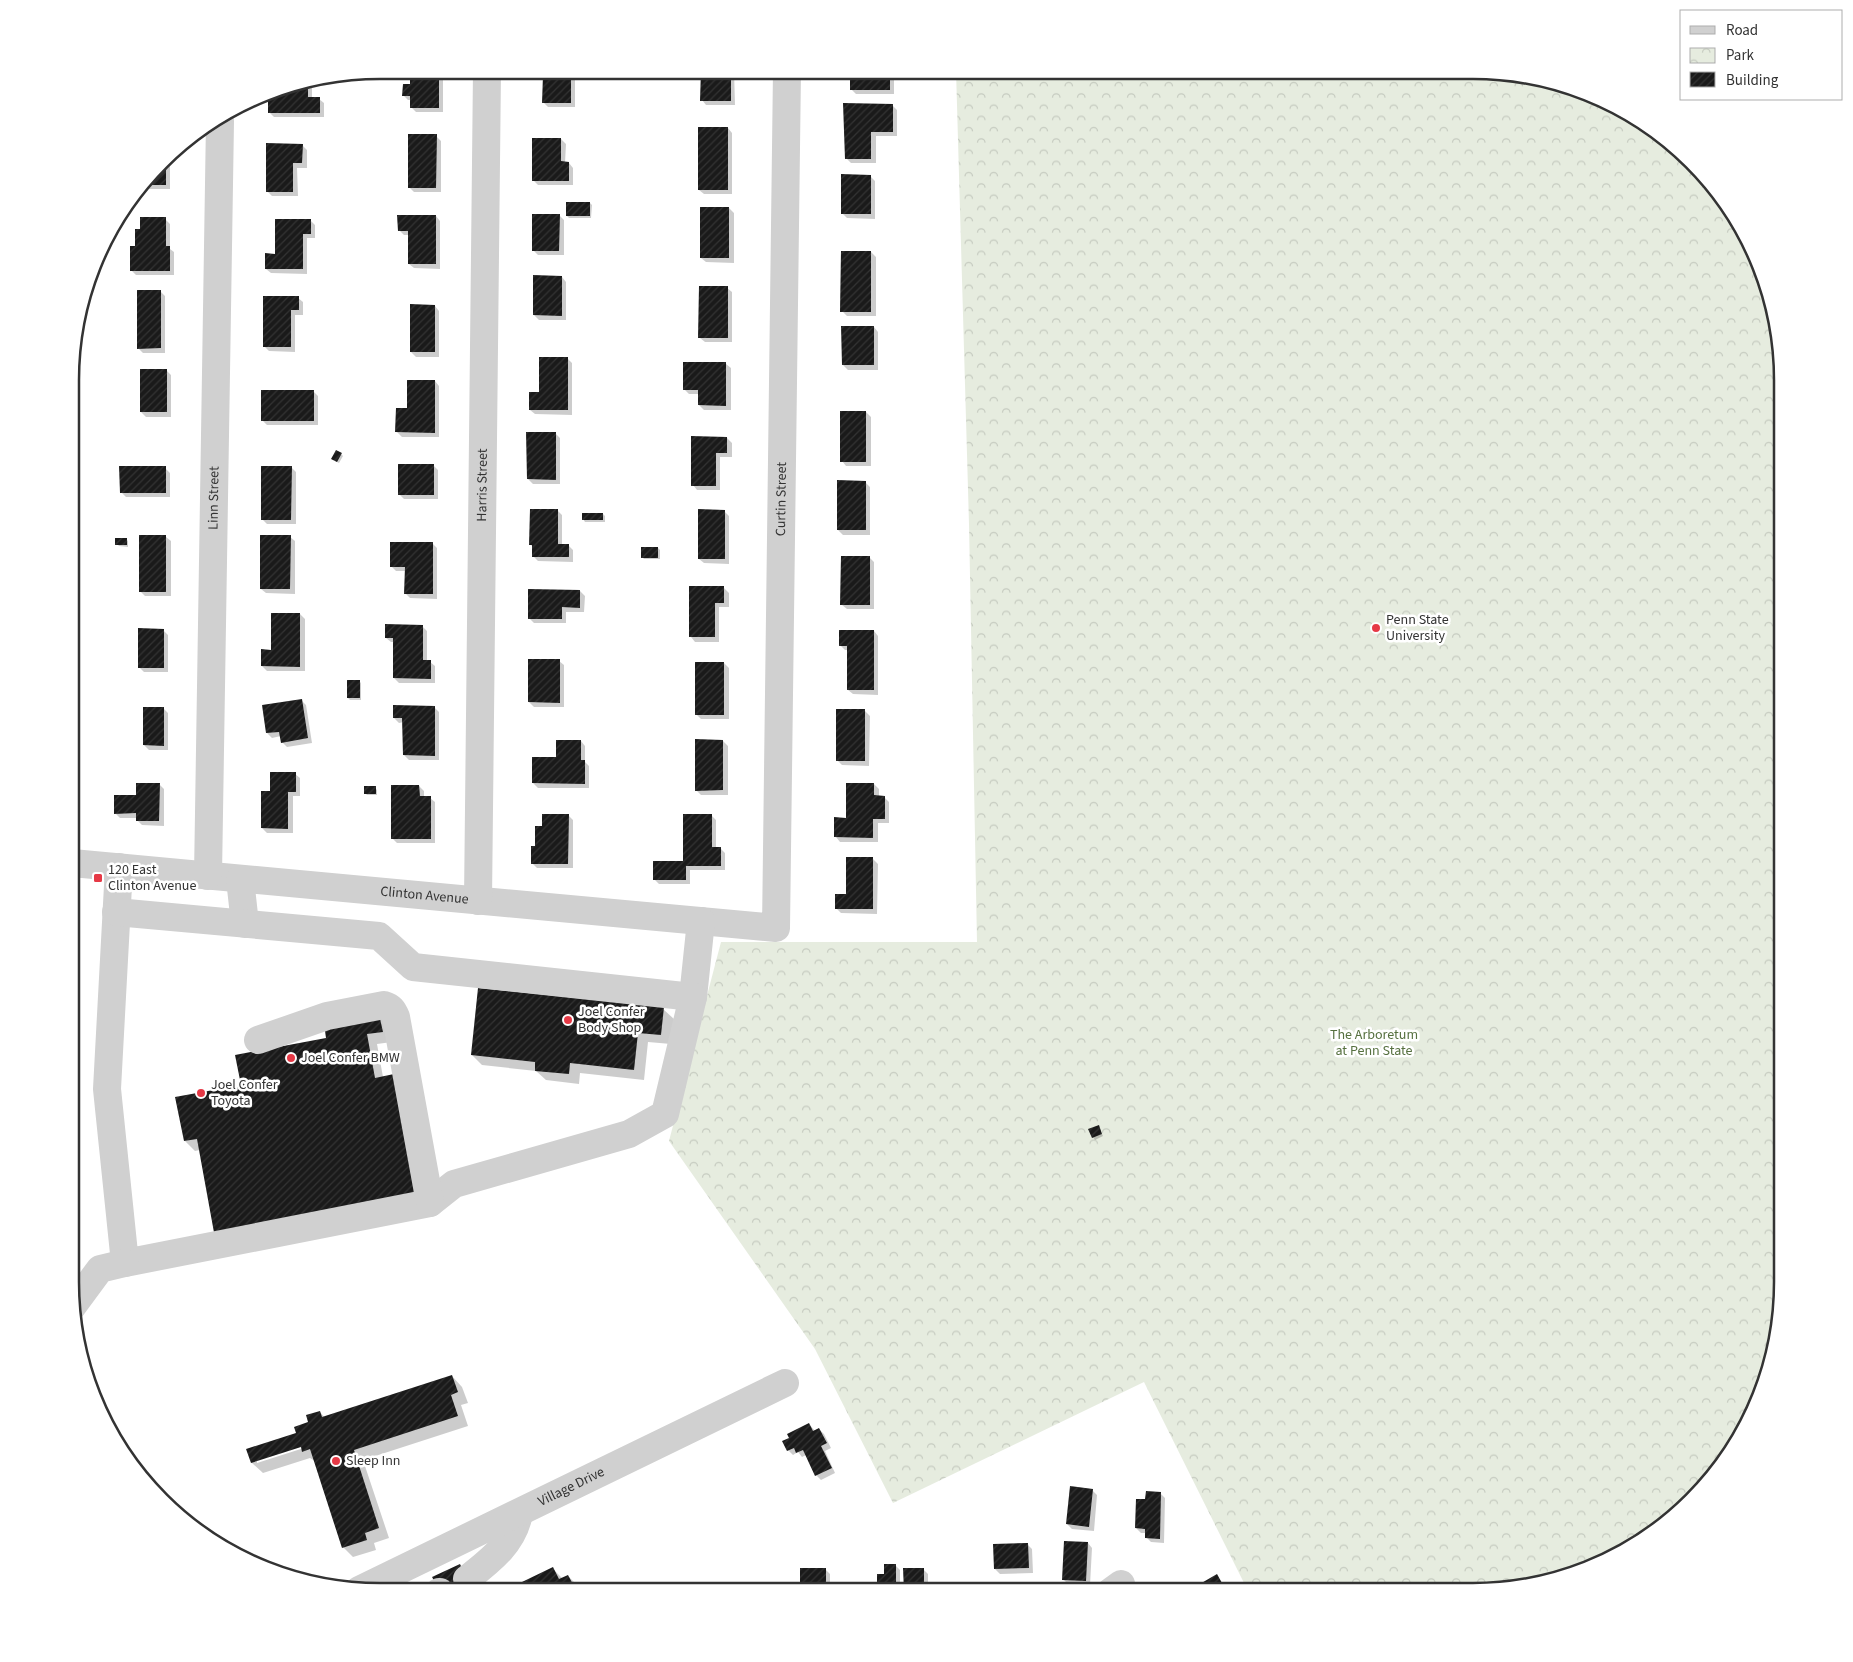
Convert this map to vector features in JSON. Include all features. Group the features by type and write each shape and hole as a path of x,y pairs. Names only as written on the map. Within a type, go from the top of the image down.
{"street":[{"name":"Harris Street","path":"478,901 487,79"},
{"name":"Curtin Street","path":"776,928 786,79"},
{"name":"Linn Street","path":"208,876 220,124"},
{"name":"Clinton Avenue","path":"79,864 776,928"},
{"path":"119,867 107,1090 125,1263"},
{"path":"240,879 245,924"},
{"path":"116,912 379,936 413,967 692,997"},
{"path":"79,1298 100,1269 430,1203 454,1184 629,1134 665,1114 692,997 701,921"},
{"path":"258,1040 327,1016 384,1005 389,1006 396,1017 430,1203"},
{"name":"Village Drive","path":"376,1583 785,1383"},
{"path":"467,1579 490,1560 509,1540 517,1526 518,1513"}],"green space":[{"name":"The Arboretum at Penn State","path":"956,79 1493,79 1513,81 1570,95 1606,110 1641,129 1672,153 1700,181 1724,212 1743,247 1758,283 1772,340 1774,360 1774,1302 1764,1360 1751,1397 1734,1433 1724,1450 1700,1481 1672,1509 1641,1533 1606,1552 1570,1567 1513,1581 1493,1583 1244,1583 1144,1382 893,1503 815,1349 669,1141 721,942 977,942 969,524"}],"building":[{"path":"410,79 439,79 439,108 410,108 410,96 402,96 403,84 410,84"},
{"path":"543,79 571,79 571,103 542,103"},
{"path":"701,79 731,79 731,101 700,101"},
{"path":"850,79 890,79 890,90 850,90"},
{"path":"308,88 308,97 320,97 320,113 268,113 268,101 302,89"},
{"path":"843,103 893,104 893,132 871,132 871,159 845,159"},
{"path":"698,127 728,127 728,190 698,190"},
{"path":"408,134 437,134 436,188 408,188"},
{"path":"532,138 561,138 561,161 569,162 569,181 532,181"},
{"path":"266,143 303,144 302,163 293,163 293,192 266,192"},
{"path":"166,168 166,185 150,185"},
{"path":"841,174 871,175 871,214 841,214"},
{"path":"566,202 590,202 590,216 566,216"},
{"path":"700,207 729,207 729,258 700,258"},
{"path":"532,214 560,214 559,251 532,251"},
{"path":"397,215 436,215 436,264 408,264 408,231 398,231"},
{"path":"140,217 166,217 166,246 170,246 170,271 130,271 130,246 135,246 135,229 140,229"},
{"path":"275,219 311,219 311,234 303,234 303,269 265,269 265,253 275,254"},
{"path":"841,251 871,251 871,312 840,312"},
{"path":"533,275 562,276 562,316 533,315"},
{"path":"699,286 728,286 728,338 698,338"},
{"path":"137,290 161,290 161,348 137,349"},
{"path":"263,296 299,296 299,310 291,310 291,347 263,347"},
{"path":"410,304 435,305 435,352 410,352"},
{"path":"841,326 874,326 874,365 842,365"},
{"path":"539,357 568,357 568,410 529,410 529,392 539,392"},
{"path":"683,362 726,362 726,406 698,405 698,390 683,390"},
{"path":"140,369 167,369 167,412 140,412"},
{"path":"407,380 435,380 435,433 395,432 396,408 407,408"},
{"path":"261,390 314,390 314,421 261,421"},
{"path":"840,411 866,411 866,462 840,462"},
{"path":"526,432 556,432 556,480 527,479"},
{"path":"691,436 727,437 727,453 716,453 716,486 691,486"},
{"path":"336,450 342,453 337,462 331,459"},
{"path":"398,464 434,464 434,495 398,495"},
{"path":"119,466 166,466 166,493 120,493"},
{"path":"261,466 292,466 291,520 261,520"},
{"path":"837,480 866,481 866,530 837,530"},
{"path":"530,509 558,509 558,544 569,544 569,557 532,557 532,545 529,545"},
{"path":"698,509 725,510 725,559 698,559"},
{"path":"582,513 603,513 603,520 582,520"},
{"path":"139,535 166,535 166,592 139,592"},
{"path":"260,535 291,535 290,589 260,589"},
{"path":"115,538 127,538 127,545 115,545"},
{"path":"390,542 433,542 433,594 404,594 405,567 390,567"},
{"path":"641,547 658,547 658,558 641,558"},
{"path":"841,556 870,556 870,605 840,605"},
{"path":"689,586 724,586 724,603 715,603 715,637 689,637"},
{"path":"528,589 580,590 580,608 562,607 562,619 528,619"},
{"path":"271,613 300,613 300,667 261,666 261,649 271,650"},
{"path":"385,624 423,625 423,660 431,660 431,679 393,678 393,638 385,638"},
{"path":"138,628 164,629 164,668 138,668"},
{"path":"839,630 874,630 874,690 847,690 847,646 839,646"},
{"path":"528,659 560,659 560,703 528,702"},
{"path":"695,662 724,662 724,715 695,715"},
{"path":"347,680 360,680 360,698 347,698"},
{"path":"302,699 308,738 281,743 279,732 266,733 262,705"},
{"path":"393,705 435,706 435,756 403,755 402,718 393,718"},
{"path":"143,707 164,707 164,746 143,745"},
{"path":"836,709 865,709 865,761 836,761"},
{"path":"695,739 723,740 723,790 695,791"},
{"path":"556,740 581,740 581,760 585,760 585,784 532,783 532,757 556,757"},
{"path":"270,772 296,772 296,792 288,792 288,829 261,828 261,791 270,791"},
{"path":"136,783 160,783 159,821 136,821 136,813 114,814 114,795 136,795"},
{"path":"846,783 874,783 874,795 885,796 885,819 873,819 873,838 834,837 834,817 846,818"},
{"path":"391,785 419,785 420,796 431,796 431,839 391,839"},
{"path":"364,786 376,786 376,794 364,794"},
{"path":"542,814 569,814 568,864 531,864 531,846 535,846 535,826 542,826"},
{"path":"683,814 712,814 712,847 721,847 721,866 686,866 686,880 653,880 653,861 683,861"},
{"path":"846,857 873,857 873,909 835,909 835,894 846,894"},
{"name":"Joel Confer Body Shop","path":"478,988 664,1007 661,1035 638,1033 634,1070 570,1063 569,1074 535,1071 535,1062 471,1055"},
{"path":"379,1014 383,1032 367,1034 375,1078 394,1074 418,1201 215,1238 197,1139 184,1141 175,1097 241,1085 235,1055 326,1038 324,1024"},
{"path":"1099,1125 1102,1134 1092,1138 1088,1129"},
{"name":"Sleep Inn","path":"452,1375 458,1392 451,1395 458,1416 354,1450 379,1528 365,1533 367,1540 342,1548 310,1449 302,1452 301,1447 251,1463 246,1449 296,1433 294,1427 308,1422 306,1415 320,1411 322,1417"},
{"path":"809,1423 813,1431 819,1428 827,1443 821,1446 832,1468 815,1476 803,1450 796,1453 794,1448 787,1451 782,1441 789,1438 787,1434"},
{"path":"1070,1486 1093,1489 1089,1527 1066,1524"},
{"path":"1146,1491 1161,1492 1160,1539 1145,1538 1145,1529 1135,1528 1136,1499 1145,1499"},
{"path":"1064,1541 1088,1542 1086,1581 1062,1580"},
{"path":"1028,1543 1029,1568 994,1569 993,1544"},
{"path":"460,1564 469,1583 435,1583 432,1577"},
{"path":"884,1564 896,1564 896,1583 877,1583 877,1574 884,1574"},
{"path":"553,1567 559,1579 568,1575 572,1583 520,1583"},
{"path":"800,1568 826,1568 826,1583 800,1583"},
{"path":"903,1568 924,1568 924,1583 904,1583"},
{"path":"1217,1574 1222,1583 1202,1583"}],"place":[{"name":"Penn State University","path":"1376,628"},
{"name":"120 East Clinton Avenue","path":"98,878"},
{"name":"Joel Confer Body Shop","path":"568,1020"},
{"name":"Joel Confer BMW","path":"291,1058"},
{"name":"Joel Confer Toyota","path":"201,1093"},
{"name":"Sleep Inn","path":"336,1461"}]}
